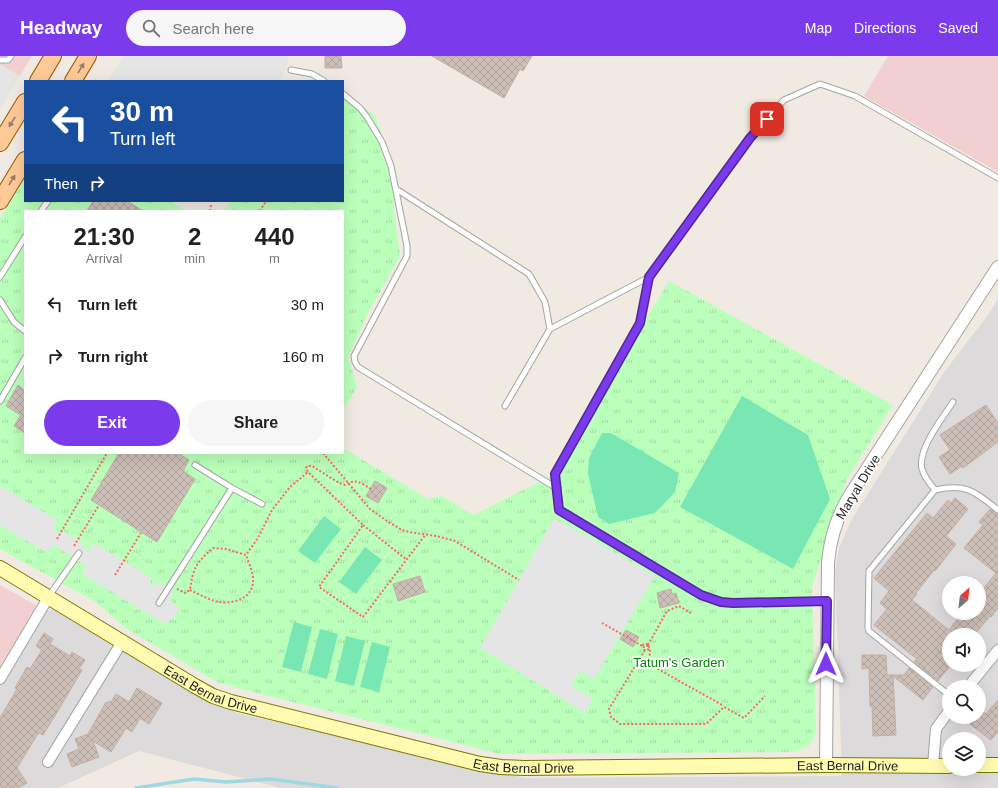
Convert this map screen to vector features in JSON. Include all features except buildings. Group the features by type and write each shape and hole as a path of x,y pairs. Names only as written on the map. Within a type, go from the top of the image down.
{"main road":[{"path":"39,80 53,56"},
{"path":"74,80 88,56"},
{"path":"0,143 24,104"},
{"path":"0,201 24,162"},
{"name":"East Bernal Drive","path":"0,568 213,696 238,704 480,764 524,768 826,765 942,766"},
{"path":"986,765 998,765"}],"street":[{"name":"Maryal Drive","path":"826,765 827,601 829,549 832,536 842,510 998,267"},
{"path":"0,679 48,598"},
{"path":"48,762 122,642"},
{"path":"974,680 998,650"},
{"path":"933,766 936,730 942,721"}],"lane":[{"path":"0,60 5,61 11,56"},
{"path":"291,70 312,74 322,80"},
{"path":"827,601 733,603 721,602 706,597 690,589 559,510 558,489 555,474 640,323 649,277 750,138 784,100 820,84 856,96 998,178"},
{"path":"344,95 360,108 382,142 391,166 406,241 407,256 354,356 355,362 358,366 558,489"},
{"path":"396,189 529,274 544,302 550,329"},
{"path":"0,277 24,238"},
{"path":"19,246 24,249"},
{"path":"505,406 550,329 649,277"},
{"path":"0,300 14,322 24,330"},
{"path":"0,401 24,360"},
{"path":"934,490 922,472 922,455 935,430 953,402"},
{"path":"195,465 232,488 262,504"},
{"path":"942,689 869,631 869,571 934,490 948,487 966,488 981,496 998,510"},
{"path":"159,603 232,488"},
{"path":"48,598 79,553"}],"path":[{"path":"210,210 211,205"},
{"path":"57,539 106,454"},
{"path":"324,454 370,509 387,522 402,530 455,541 519,580"},
{"path":"371,489 358,482 345,485 339,483 312,466 307,466 306,470 363,525 407,560"},
{"path":"246,555 258,538 272,510 290,487 308,472"},
{"path":"73,549 99,505"},
{"path":"363,525 319,587 363,617 426,534"},
{"path":"115,575 141,533"},
{"path":"190,590 192,574 200,560 213,548 226,549 246,555"},
{"path":"190,590 218,602 233,602 244,598 251,590 253,582 246,555"},
{"path":"170,585 185,593 190,590"},
{"path":"691,613 678,606 667,611 647,645 646,651 609,710 609,715 613,720 620,724 706,724 724,707"},
{"path":"602,623 643,646 646,651 649,664 744,718 764,696"},
{"path":"643,646 647,645"}],"shaded area":[{"path":"0,56 32,56 0,108"},
{"path":"124,56 288,56 287,68 280,80 109,80"},
{"path":"888,56 998,56 998,172 864,96"},
{"path":"0,64 20,76 0,110"},
{"path":"998,299 998,788 281,788 139,751 58,788 0,788 0,682 43,612 59,608 236,713 525,778 842,776 835,571 839,548 852,519 945,371 988,315"},
{"path":"0,486 57,520 53,530 59,533 63,531 83,543 83,548 88,551 94,543 152,578 148,588 159,582 174,591 169,599 180,608 174,618 170,619 167,625 82,574 86,567 85,565 55,546 52,546 48,552 44,551 0,525"},
{"path":"554,518 655,576 594,679 580,671 571,686 593,698 585,713 480,648"},
{"path":"0,585 37,606 0,667"}],"green space":[{"path":"344,98 374,114 393,163 394,210 400,256 368,313 348,357 357,387 344,408 344,210 225,210 230,202 344,202"},
{"name":"Tatum's Garden","path":"24,181 24,202 172,202 184,210 24,210 24,454 344,454 344,449 428,499 442,496 473,515 551,476 669,281 893,405 847,479 812,587 816,733 809,746 794,752 500,754 217,682 127,629 94,601 0,549 0,218"},
{"path":"742,396 808,435 830,499 793,569 680,507"},
{"path":"602,433 611,433 679,473 675,492 655,513 609,524 598,517 588,474 589,458"},
{"path":"324,516 341,529 315,563 298,551"},
{"path":"365,547 382,560 356,594 339,582"},
{"path":"294,622 312,627 301,672 282,667"},
{"path":"320,629 338,634 327,679 308,674"},
{"path":"346,636 365,641 354,686 335,681"},
{"path":"372,642 390,647 379,692 360,687"}],"waterway":[{"path":"136,788 194,779 226,782 271,779 337,788"}],"route":[{"path":"767,119 750,138 649,277 640,323 555,474 558,489 559,510 701,595 721,602 733,603 827,601 826,664"}]}
